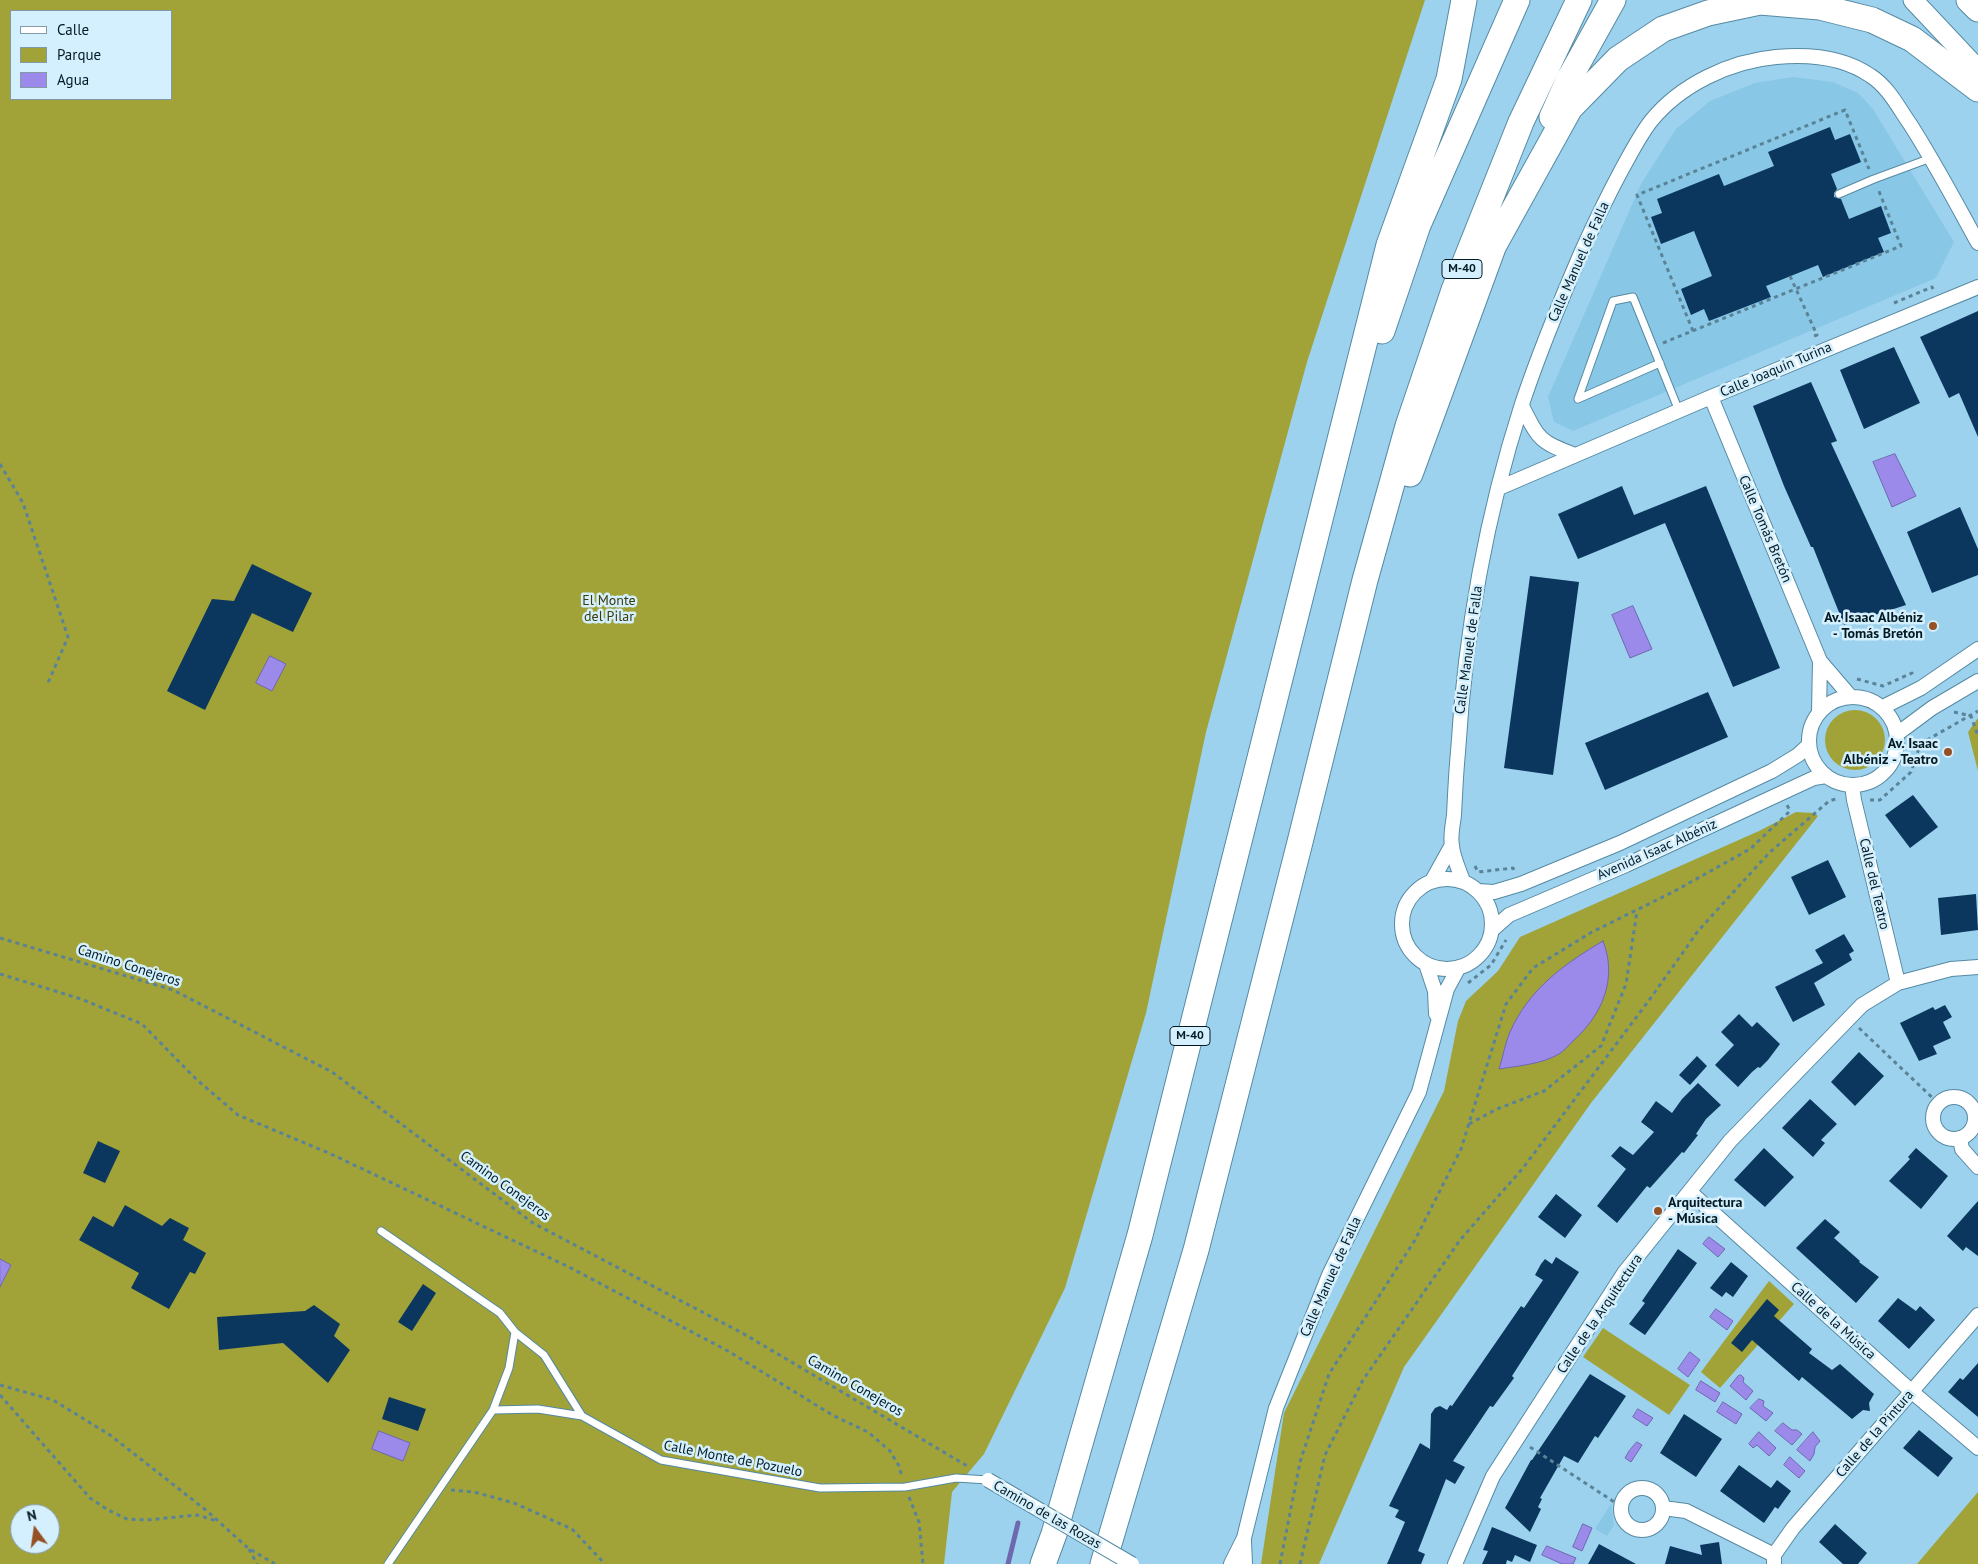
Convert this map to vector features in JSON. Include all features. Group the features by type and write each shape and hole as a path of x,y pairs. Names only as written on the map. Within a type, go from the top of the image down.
{"highway":[{"path":"1449,79 1464,0"},
{"path":"1323,504 1389,245 1449,79 1481,0"},
{"name":"M-40","path":"1043,1564 1054,1534 1140,1235 1323,504 1418,225 1517,0"},
{"name":"M-40","path":"1103,1564 1196,1250 1299,846 1335,695 1408,426 1454,290 1521,122 1579,0"},
{"path":"1374,548 1414,466 1488,256 1569,79 1613,0"},
{"path":"1969,0 1978,9"},
{"path":"1488,256 1570,108 1618,59 1663,29 1708,12 1760,2 1820,7 1872,20 1912,39 1956,70 1978,89"}],"main road":[{"path":"1913,0 1978,69"}],"street":[{"name":"Calle Manuel de Falla","path":"1463,881 1452,845 1463,683 1470,628 1486,539 1498,488 1522,406 1564,291 1599,212 1632,150 1651,120 1672,100 1694,84 1718,72 1766,58 1812,56 1852,65 1871,75 1888,90 1932,158 1978,243"},
{"name":"Calle Joaquín Turina","path":"1498,488 1711,397 1978,288"},
{"name":"Calle Tomás Bretón","path":"1711,397 1820,661 1850,696"},
{"path":"1522,406 1534,430 1547,444 1576,455"},
{"path":"1883,707 1921,688 1978,649"},
{"name":"Calle Tomás Bretón","path":"1819,712 1820,661"},
{"path":"1897,734 1932,708 1978,681"},
{"path":"1850,696 1868,698 1883,707 1892,719 1897,734 1897,749 1891,764 1881,775 1868,783 1852,785 1838,782 1826,776 1814,762 1809,745 1811,727 1819,712 1833,701 1850,696"},
{"name":"Avenida Isaac Albéniz","path":"1478,891 1494,892 1521,884 1620,844 1772,770 1798,755 1809,745"},
{"name":"Avenida Isaac Albéniz","path":"1492,930 1509,915 1626,865 1782,792 1814,778 1826,776"},
{"name":"Calle del Teatro","path":"1852,785 1898,983"},
{"name":"Calle Manuel de Falla","path":"1432,881 1452,845"},
{"path":"1447,878 1463,881 1478,891 1487,902 1492,916 1492,930 1486,946 1475,960 1459,968 1448,969 1426,964 1416,956 1402,934 1404,908 1411,896 1420,887 1432,881 1447,878"},
{"name":"Calle Manuel de Falla","path":"1426,964 1435,991 1436,1024"},
{"name":"Calle de la Arquitectura","path":"1454,1564 1493,1476 1624,1273 1730,1141 1862,1006 1898,983 1951,969 1978,967"},
{"name":"Calle Manuel de Falla","path":"1231,1564 1244,1538 1276,1408 1329,1275 1419,1092 1447,989 1459,968"},
{"path":"1953,1098 1965,1100 1970,1105 1975,1117 1974,1124 1967,1135 1960,1138 1946,1137 1940,1133 1935,1126 1934,1119 1939,1104 1953,1098"},
{"path":"1960,1138 1962,1149 1978,1166"},
{"name":"Calle de la Música","path":"1690,1192 1978,1448"},
{"name":"Calle de la Pintura","path":"1663,1508 1686,1511 1774,1559 1793,1528 1978,1316"},
{"name":"Camino de las Rozas","path":"988,1480 1132,1564"},
{"path":"1641,1488 1653,1491 1658,1495 1663,1508 1662,1514 1655,1526 1642,1530 1628,1523 1623,1517 1622,1507 1627,1495 1641,1488"},
{"name":"Calle Manuel de Falla","path":"1244,1538 1245,1564"}],"lane":[{"path":"1839,194 1932,158"},
{"path":"1660,363 1578,399 1613,301 1633,297 1660,363 1679,411"},
{"name":"Calle Monte de Pozuelo","path":"381,1231 500,1312 515,1332 544,1355 582,1416 661,1460 820,1488 905,1487 956,1478 988,1480"},
{"path":"388,1564 494,1410 509,1368 515,1332"},
{"path":"494,1410 538,1409 582,1416"}],"path":[{"path":"1653,347 1693,332 1901,246 1845,110 1637,195 1693,332"},
{"path":"1790,276 1817,335 1808,338"},
{"path":"0,464 23,503 68,637 47,686"},
{"path":"1300,1564 1326,1455 1363,1380 1460,1240 1523,1168 1650,999 1698,931 1769,853 1829,801 1842,798 1880,800 1911,772 1918,751 1927,740 1978,711"},
{"path":"1971,716 1978,736"},
{"path":"1280,1564 1300,1462 1329,1374 1415,1240 1461,1149 1506,1004 1533,968 1592,932 1673,892 1750,849 1790,811 1782,792"},
{"path":"1468,1124 1497,1109 1544,1091 1601,1046 1626,984 1637,910"},
{"name":"Camino Conejeros","path":"0,938 173,990 332,1072 533,1223 744,1334 962,1462 988,1480"},
{"path":"0,974 81,999 142,1024 196,1079 238,1115 331,1154 567,1266 728,1351 834,1416 868,1432 890,1451 899,1466 919,1522 923,1564"},
{"path":"1850,1019 1939,1104"},
{"path":"0,1385 53,1400 110,1435 218,1521 248,1548 275,1564"},
{"path":"0,1395 90,1498 108,1510 127,1519 147,1520 197,1515 218,1521"},
{"path":"1517,1438 1622,1507"},
{"path":"439,1490 474,1492 514,1503 572,1529 606,1564"},
{"path":"248,1548 257,1564"}],"shaded area":[{"path":"1793,77 1833,82 1858,93 1873,109 1954,242 1936,278 1573,431 1554,422 1548,397 1641,184 1676,129 1710,101 1755,83"},
{"path":"1611,1504 1614,1525 1607,1536 1595,1529"}],"green space":[{"name":"El Monte del Pilar","path":"0,0 1425,0 1307,362 1206,732 1146,1013 1065,1288 984,1454 952,1492 944,1564 0,1564"},
{"path":"1849,710 1861,710 1872,715 1880,723 1885,734 1883,752 1872,765 1861,770 1849,770 1838,765 1830,757 1825,746 1825,734 1830,723 1838,715"},
{"path":"1978,718 1978,771 1968,732"},
{"path":"1796,812 1814,813 1818,816 1591,1103 1404,1367 1319,1564 1261,1564 1284,1413 1444,1091 1458,1021 1466,1001 1498,971 1520,937 1759,831"},
{"path":"1769,1281 1794,1304 1720,1388 1701,1372"},
{"path":"1603,1328 1690,1385 1669,1415 1583,1357"},
{"path":"1978,1492 1978,1564 1917,1564"}],"water":[{"path":"1895,454 1916,496 1892,507 1873,462"},
{"path":"1633,606 1652,649 1630,658 1612,615"},
{"path":"270,656 286,664 272,691 256,683"},
{"path":"1603,941 1609,969 1608,982 1599,1008 1592,1020 1559,1054 1530,1064 1499,1069 1510,1032 1537,990 1561,969"},
{"path":"1709,1237 1725,1249 1718,1257 1703,1244"},
{"path":"0,1259 11,1265 0,1287"},
{"path":"1716,1309 1733,1321 1727,1330 1710,1317"},
{"path":"1690,1352 1700,1360 1688,1377 1678,1369"},
{"path":"1741,1375 1744,1378 1743,1382 1753,1391 1746,1400 1730,1386"},
{"path":"1701,1381 1720,1393 1715,1402 1696,1390"},
{"path":"1759,1399 1764,1401 1763,1406 1773,1413 1766,1421 1750,1408"},
{"path":"1723,1402 1742,1414 1736,1424 1717,1412"},
{"path":"1638,1409 1653,1418 1647,1426 1633,1417"},
{"path":"1783,1423 1792,1430 1797,1430 1802,1434 1792,1445 1775,1431"},
{"path":"379,1431 410,1443 403,1461 372,1449"},
{"path":"1759,1432 1776,1448 1769,1456 1757,1445 1753,1448 1749,1444"},
{"path":"1813,1432 1820,1441 1815,1447 1810,1461 1797,1450"},
{"path":"1637,1442 1642,1445 1631,1462 1625,1458"},
{"path":"1790,1457 1805,1471 1799,1478 1784,1465"},
{"path":"1583,1524 1592,1528 1582,1551 1573,1547"},
{"path":"1547,1546 1576,1558 1573,1564 1562,1564 1542,1555"}],"building":[{"path":"1830,127 1835,140 1850,134 1861,162 1831,174 1837,189 1834,197 1841,199 1849,219 1881,206 1891,233 1878,238 1884,252 1823,277 1818,265 1766,286 1771,297 1709,321 1704,309 1691,315 1681,289 1712,276 1694,231 1661,244 1651,217 1662,213 1657,199 1719,174 1724,186 1774,166 1768,152"},
{"path":"1978,311 1978,437 1959,393 1949,398 1920,337"},
{"path":"1894,347 1920,403 1864,429 1840,370"},
{"path":"1811,382 1837,441 1831,443 1906,605 1844,625 1813,547 1811,547 1784,486 1753,406"},
{"path":"1622,486 1634,515 1706,486 1780,668 1733,687 1665,523 1578,559 1558,514"},
{"path":"1960,507 1978,549 1978,575 1932,593 1907,532"},
{"path":"252,564 312,593 293,632 252,613 205,710 167,691 212,599 234,601"},
{"path":"1530,576 1579,582 1553,775 1504,768"},
{"path":"1708,692 1728,737 1605,790 1585,743"},
{"path":"1913,795 1938,827 1910,848 1885,815"},
{"path":"1828,860 1846,897 1809,915 1791,877"},
{"path":"1976,894 1978,930 1941,935 1938,898"},
{"path":"1844,934 1854,951 1849,954 1852,960 1814,983 1825,1005 1793,1022 1775,987 1823,963 1815,950"},
{"path":"1945,1005 1952,1017 1943,1022 1951,1038 1933,1046 1937,1054 1919,1061 1900,1023 1933,1007 1935,1010"},
{"path":"1739,1014 1752,1027 1757,1022 1780,1044 1768,1060 1760,1068 1758,1067 1752,1072 1738,1087 1715,1065 1734,1045 1721,1032"},
{"path":"1859,1052 1884,1076 1855,1106 1831,1082"},
{"path":"1697,1056 1707,1066 1690,1085 1679,1075"},
{"path":"1698,1083 1721,1105 1706,1119 1696,1134 1698,1135 1684,1153 1682,1152 1650,1188 1647,1186 1617,1223 1597,1206 1626,1169 1611,1156 1620,1146 1633,1155 1654,1132 1641,1122 1656,1101 1672,1113 1682,1099"},
{"path":"1810,1099 1837,1124 1821,1140 1825,1143 1813,1157 1782,1128"},
{"path":"98,1141 120,1151 105,1183 83,1173"},
{"path":"1764,1148 1794,1177 1765,1207 1734,1180"},
{"path":"1916,1148 1948,1176 1921,1209 1889,1181 1910,1159 1908,1157"},
{"path":"1556,1194 1582,1215 1565,1238 1538,1217"},
{"path":"1978,1201 1978,1256 1966,1247 1963,1251 1947,1236"},
{"path":"125,1205 162,1226 170,1218 189,1228 183,1240 206,1253 195,1274 190,1272 169,1309 131,1288 139,1273 79,1240 93,1216 113,1227"},
{"path":"1825,1219 1840,1232 1834,1238 1859,1262 1879,1277 1856,1303 1796,1248"},
{"path":"1678,1249 1697,1263 1645,1335 1629,1324 1645,1303 1642,1301"},
{"path":"1556,1257 1579,1272 1512,1376 1514,1378 1493,1407 1490,1406 1453,1461 1465,1467 1455,1484 1446,1479 1418,1551 1425,1554 1421,1564 1387,1564 1405,1522 1395,1517 1399,1510 1389,1506 1420,1443 1430,1449 1431,1414 1435,1408 1440,1406 1447,1410 1450,1405 1452,1406 1521,1306 1524,1308 1543,1280 1535,1275 1541,1264 1545,1259 1552,1264"},
{"path":"1731,1262 1748,1276 1733,1297 1726,1292 1722,1297 1710,1288"},
{"path":"423,1284 436,1293 412,1331 398,1322"},
{"path":"1898,1298 1916,1311 1920,1306 1935,1320 1909,1349 1878,1321"},
{"path":"1767,1299 1779,1310 1774,1316 1812,1349 1809,1353 1832,1370 1840,1364 1874,1394 1869,1403 1870,1411 1863,1410 1852,1419 1802,1377 1799,1381 1752,1340 1742,1352 1731,1343"},
{"path":"314,1305 340,1324 334,1336 350,1350 328,1383 283,1343 219,1350 217,1317 305,1311"},
{"path":"1978,1363 1978,1417 1948,1392 1960,1378 1963,1380"},
{"path":"1590,1374 1626,1396 1598,1438 1595,1436 1578,1463 1564,1456 1540,1498 1542,1499 1538,1507 1541,1509 1530,1532 1505,1508 1531,1460"},
{"path":"389,1397 426,1409 418,1431 382,1419"},
{"path":"1684,1414 1722,1439 1696,1477 1660,1453"},
{"path":"1919,1430 1953,1458 1938,1477 1903,1448"},
{"path":"1739,1465 1771,1488 1777,1480 1791,1491 1778,1509 1775,1507 1764,1523 1720,1491"},
{"path":"1835,1524 1867,1553 1858,1564 1843,1564 1819,1542"},
{"path":"1492,1527 1537,1545 1530,1562 1515,1555 1512,1562 1507,1560 1506,1564 1482,1564 1488,1551 1483,1550"},
{"path":"1719,1542 1722,1564 1665,1564 1670,1546 1702,1555 1700,1545"},
{"path":"1599,1544 1636,1564 1588,1564"}],"waterway":[{"path":"1008,1564 1018,1523"}],"place":[{"name":"Av. Isaac Albéniz - Tomás Bretón","path":"1933,626"},
{"name":"Av. Isaac Albéniz - Teatro","path":"1948,752"},
{"name":"Arquitectura - Música","path":"1658,1211"}]}
